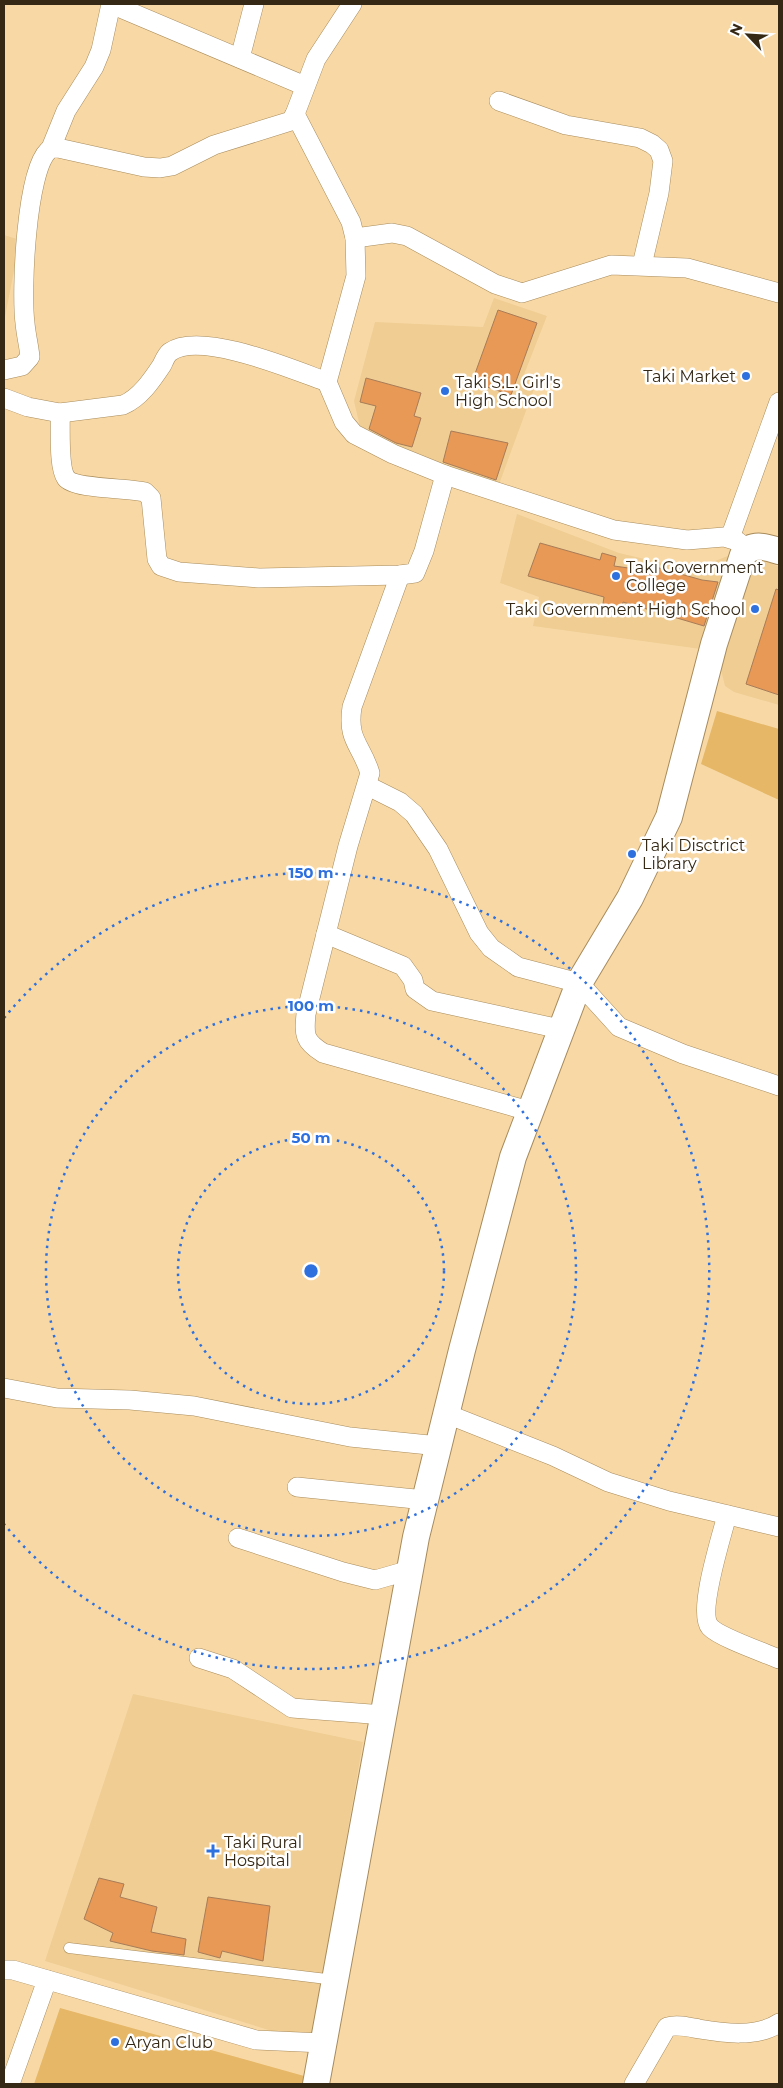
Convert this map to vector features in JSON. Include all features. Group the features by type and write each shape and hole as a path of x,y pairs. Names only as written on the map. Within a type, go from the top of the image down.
{"street":[{"path":"4,370 22,366 30,357 24,323 26,247 30,206 40,164 52,148 66,111 94,67 111,4 305,86"},
{"path":"240,58 254,4"},
{"path":"52,148 160,168 172,166 214,145 291,121 296,114 316,59 352,4"},
{"path":"499,101 566,125 640,138 659,150 663,161 659,193 642,265"},
{"path":"296,114 351,222 355,238 356,276 327,382 344,422 354,434 393,454 445,475 614,530 687,540 739,544 779,551"},
{"path":"355,238 392,233 407,236 509,291 522,293 611,265 687,268 779,293"},
{"path":"4,398 28,407 60,413 123,405 132,402 141,393 168,354 181,346 242,352 327,382"},
{"path":"316,2084 410,1570 425,1500 462,1350 510,1166 560,1029 579,983 630,898 669,817 714,644 743,555 739,544 779,402"},
{"path":"60,413 62,468 66,478 72,482 84,485 144,492 151,498 157,559 161,566 167,570 258,578 400,575 415,572 445,475"},
{"path":"400,575 351,716 350,726 354,741 367,763 370,773 368,786 348,846 306,1014 305,1034 311,1046 323,1053 530,1111"},
{"path":"368,786 400,802 414,814 438,849 479,933 491,948 518,967 579,983 619,1026 683,1054 779,1086"},
{"path":"326,934 403,966 412,980 415,990 432,1002 560,1029"},
{"path":"4,1388 58,1398 130,1400 194,1406 350,1438 439,1446"},
{"path":"447,1414 553,1456 608,1482 669,1501 779,1527"},
{"path":"297,1487 425,1500"},
{"path":"726,1515 712,1575 706,1611 707,1622 715,1631 779,1659"},
{"path":"238,1538 343,1572 375,1580 410,1570"},
{"path":"199,1658 233,1669 292,1708 384,1715"},
{"path":"4,1970 13,1970 256,2040 323,2043"},
{"path":"10,2084 47,1980"},
{"path":"634,2084 667,2027 682,2026 742,2033 761,2030 779,2022"}],"lane":[{"path":"69,1948 335,1980"}],"shaded area":[{"path":"4,235 20,240 4,322"},
{"name":"Taki S.L. Girl's High School","path":"494,298 547,316 523,377 537,381 498,487 362,435 354,401 375,322 483,327"},
{"name":"Taki Government College","path":"517,514 619,553 692,570 738,552 708,650 533,626 539,597 500,583"},
{"name":"Taki Government High School","path":"748,553 779,567 779,705 734,692 725,686 722,674 719,652"},
{"path":"717,711 779,729 779,800 701,764"},
{"name":"Taki Rural Hospital","path":"133,1694 363,1742 311,2043 45,1961"},
{"name":"Aryan Club","path":"60,2008 304,2076 302,2084 34,2084"}],"building":[{"path":"498,310 537,323 511,395 472,382"},
{"path":"366,378 421,393 414,416 421,418 412,447 396,443 369,429 376,406 360,402"},
{"path":"451,431 508,443 496,480 443,462"},
{"path":"540,543 600,560 602,553 616,557 614,566 643,570 645,564 702,580 718,582 704,626 623,602 621,613 602,610 604,597 528,576"},
{"path":"776,589 779,590 779,695 746,684"},
{"path":"99,1878 124,1884 120,1897 157,1907 151,1932 186,1939 184,1955 152,1951 110,1941 113,1933 84,1919"},
{"path":"208,1897 270,1906 263,1961 222,1951 220,1958 198,1952"}],"place":[{"name":"Taki Market","path":"746,376"},
{"name":"Taki S.L. Girl's High School","path":"445,391"},
{"name":"Taki Government College","path":"616,576"},
{"name":"Taki Government High School","path":"755,609"},
{"name":"Taki Disctrict Library","path":"632,854"},
{"name":"Taki Rural Hospital","path":"213,1851"},
{"name":"Aryan Club","path":"115,2042"}]}
